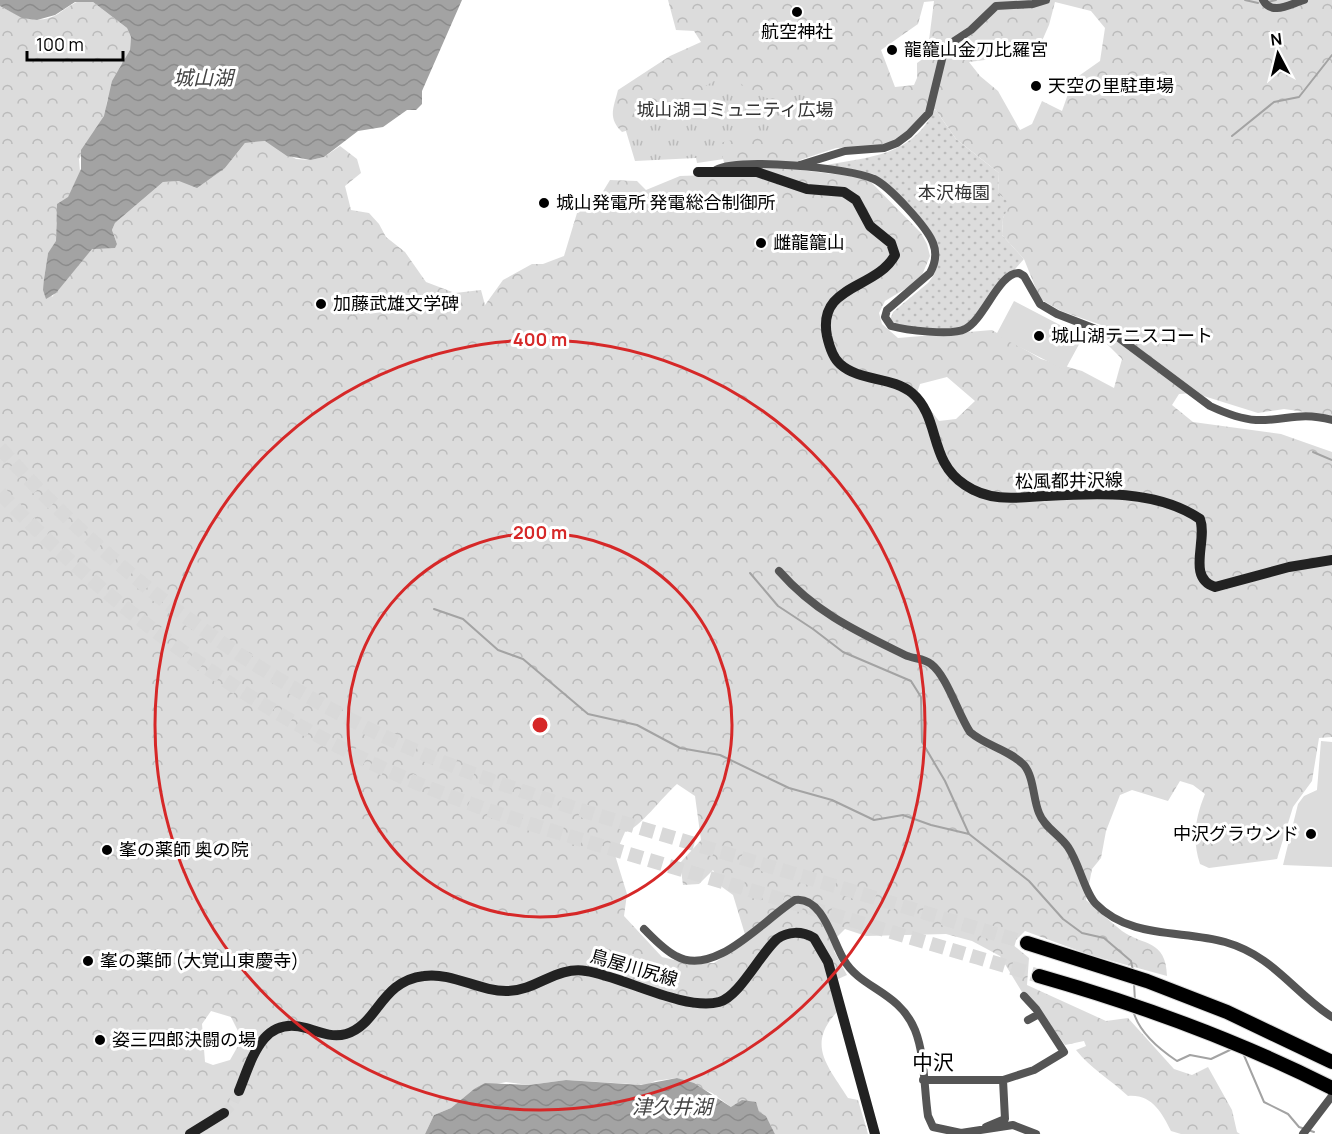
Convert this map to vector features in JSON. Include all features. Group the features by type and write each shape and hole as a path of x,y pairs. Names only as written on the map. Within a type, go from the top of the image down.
{"highway":[{"path":"1027,943 1147,981 1227,1012 1332,1062"},
{"path":"1040,976 1123,1000 1226,1038 1272,1057 1332,1088"}],"street":[{"path":"798,166 844,151 884,148 903,139 921,124 929,113 945,47 971,30 996,6 1012,3 1032,4 1046,0"},
{"path":"1263,0 1269,7 1277,9 1304,0"},
{"name":"松風都井沢線","path":"716,170 724,165 739,164 798,166 864,175 879,182 932,240 935,251 934,266 926,278 886,310 885,317 891,326 948,332 965,330 976,320 1010,275 1019,273 1024,276 1040,304 1057,314 1119,338 1210,406 1227,414 1255,420 1302,414 1332,420"},
{"name":"松風都井沢線","path":"698,172 716,170 757,172 807,189 844,192 856,200 870,226 891,243 895,255 887,267 834,300 826,318 830,347 840,364 850,370 904,387 916,397 924,409 945,466 966,486 976,492 1007,499 1045,496 1128,496 1162,501 1200,519 1203,528 1200,573 1206,583 1215,587 1289,567 1332,560"},
{"path":"779,571 796,591 819,610 908,657 931,663 940,675 969,732 978,739 1010,754 1027,770 1039,813 1068,847 1094,903 1141,930 1182,934 1241,947 1273,967 1332,1017"},
{"path":"644,929 676,957 705,960 753,935 795,900 807,902 823,918 850,968 893,999 911,1022 918,1041 927,1116 933,1127 961,1133 1013,1125 1036,1134"},
{"name":"鳥屋川尻線","path":"239,1090 254,1050 272,1030 293,1026 332,1035 347,1034 361,1026 390,991 418,977 439,976 507,991 525,988 562,972 578,969 665,996 716,1002 729,997 777,939 783,934 796,933 814,938 828,962 875,1134"},
{"path":"923,1080 1003,1080 1034,1070 1065,1052 1024,996"},
{"path":"1028,1020 1039,1014"},
{"path":"983,1130 988,1125 1005,1119 1003,1080"},
{"path":"1303,1134 1332,1096"},
{"path":"190,1134 224,1113"}],"green space":[{"path":"82,0 93,2 127,28 131,37 130,50 107,101 105,116 79,159 80,172 56,223 56,242 48,253 44,279 52,297 92,248 117,244 112,230 115,223 163,182 179,181 225,168 245,143 265,141 296,159 311,160 324,157 340,146 357,159 361,173 345,186 351,210 369,213 379,224 386,237 405,252 426,282 455,293 481,290 485,305 503,280 532,264 543,264 564,256 577,213 599,198 610,180 637,181 646,190 680,176 708,175 725,168 720,143 776,132 801,120 809,110 812,97 803,95 779,99 768,98 750,90 729,73 705,86 700,110 622,132 613,117 618,90 670,56 701,42 694,31 676,30 668,0 1332,0 1332,416 1284,409 1258,413 1194,393 1179,394 1172,405 1193,422 1281,434 1332,452 1332,737 1319,738 1312,781 1293,807 1277,859 1209,868 1200,864 1196,846 1196,829 1205,794 1193,785 1180,781 1168,801 1132,790 1120,795 1106,831 1101,858 1092,869 1086,900 1122,931 1158,949 1166,964 1167,976 1090,955 1025,931 1012,944 1029,958 1027,985 1106,1021 1128,1018 1174,1069 1192,1075 1208,1067 1232,1110 1237,1132 1240,1134 1181,1134 1171,1131 1160,1111 1150,1101 1128,1096 1076,1050 1086,1046 1084,1041 1065,1045 1032,999 1022,992 1000,956 972,941 946,934 866,936 845,929 837,937 834,951 847,975 829,983 837,1012 823,1035 823,1055 848,1098 858,1100 868,1134 775,1134 766,1116 731,1107 712,1093 677,1078 655,1081 647,1085 566,1080 529,1085 506,1082 474,1089 451,1108 434,1115 425,1134 0,1134 0,6 21,16 43,19 51,18","holes":["934,1 927,56 917,63 917,78 914,85 895,87 881,50 918,24 924,2","1055,2 1091,11 1105,28 1100,61 1073,80 1062,111 1042,101 1032,124 1020,130 998,91 980,76 969,62 1016,56 1038,50 1049,25","935,109 956,139 999,173 998,193 1009,204 1003,218 1002,235 1024,259 1040,299 1061,311 1104,326 1107,344 1122,359 1114,388 1082,371 1041,359 992,330 898,338 882,324 879,313 885,301 920,280 930,256 927,244 921,233 867,178 800,170 800,160 836,148 887,146","947,377 975,401 956,419 939,421 917,393 920,384","677,784 695,796 701,840 680,863 683,885 699,884 713,870 722,887 733,895 747,941 714,963 687,963 662,957 624,916 627,894 615,855 625,832 631,830","211,1011 231,1017 242,1039 230,1060 213,1065 205,1062 202,1024"]},
{"name":"城山湖コミュニティ広場","path":"731,69 873,92 731,158 697,163 696,158 635,161 626,131"},
{"name":"本沢梅園","path":"935,109 956,139 999,173 998,193 1010,204 1003,218 1002,235 1024,259 965,326 956,330 898,328 890,320 893,312 928,283 934,275 939,259 936,240 929,229 874,174 817,167 869,157 899,147 925,126"},
{"name":"城山湖テニスコート","path":"1014,301 1083,337 1065,370 996,335"},
{"name":"中沢グラウンド","path":"1321,741 1332,742 1332,867 1283,865 1298,804 1304,796 1317,790"}],"water":[{"name":"城山湖","path":"0,0 462,0 422,91 422,104 416,110 407,110 383,127 358,131 324,157 311,160 287,156 265,141 245,143 225,168 197,188 179,181 163,182 115,223 112,230 117,244 115,248 92,249 56,293 46,299 43,290 44,279 48,253 56,241 57,204 68,197 81,169 81,150 104,116 112,81 130,50 131,37 127,28 93,2 75,2 55,15 37,20 22,18 0,6"},
{"name":"津久井湖","path":"677,1078 694,1083 731,1107 742,1100 756,1102 759,1112 766,1116 775,1134 425,1134 434,1115 451,1108 485,1083 529,1085 566,1080 641,1085"}],"waterway":[{"path":"1245,0 1258,3"},
{"path":"1268,2 1276,0"},
{"path":"1232,136 1274,102 1299,97 1332,55"},
{"path":"1313,452 1332,460"},
{"path":"750,573 778,606 843,652 911,681 921,697 922,742 945,781 969,834 1029,881 1063,919 1082,933 1104,938 1131,961 1133,971"},
{"path":"434,609 463,619 498,650 523,659 588,714 637,725 680,748 720,755 789,788 832,800 874,820 903,815 931,825 969,834"},
{"path":"1134,983 1135,1001"},
{"path":"1133,1010 1139,1025 1150,1039 1177,1061 1190,1055 1211,1059 1232,1049"},
{"path":"1243,1053 1264,1102 1288,1114 1299,1127 1314,1132"}],"tunnel":[{"path":"0,448 81,530 168,604 263,669 363,726 440,761 519,790 1027,943"},
{"path":"0,493 80,570 166,639 258,701 306,729 393,773 470,804 549,830 1039,976"},
{"path":"224,1113 233,1104 239,1091"}],"place":[{"name":"航空神社","path":"797,12"},
{"name":"龍籠山金刀比羅宮","path":"892,50"},
{"name":"天空の里駐車場","path":"1036,86"},
{"name":"城山発電所 発電総合制御所","path":"544,203"},
{"name":"雌龍籠山","path":"761,243"},
{"name":"加藤武雄文学碑","path":"321,304"},
{"name":"城山湖テニスコート","path":"1039,336"},
{"name":"中沢グラウンド","path":"1311,834"},
{"name":"峯の薬師 奥の院","path":"107,850"},
{"name":"峯の薬師 (大覚山東慶寺)","path":"88,961"},
{"name":"姿三四郎決闘の場","path":"100,1040"}],"district":[{"name":"中沢","path":"933,1063"}]}
